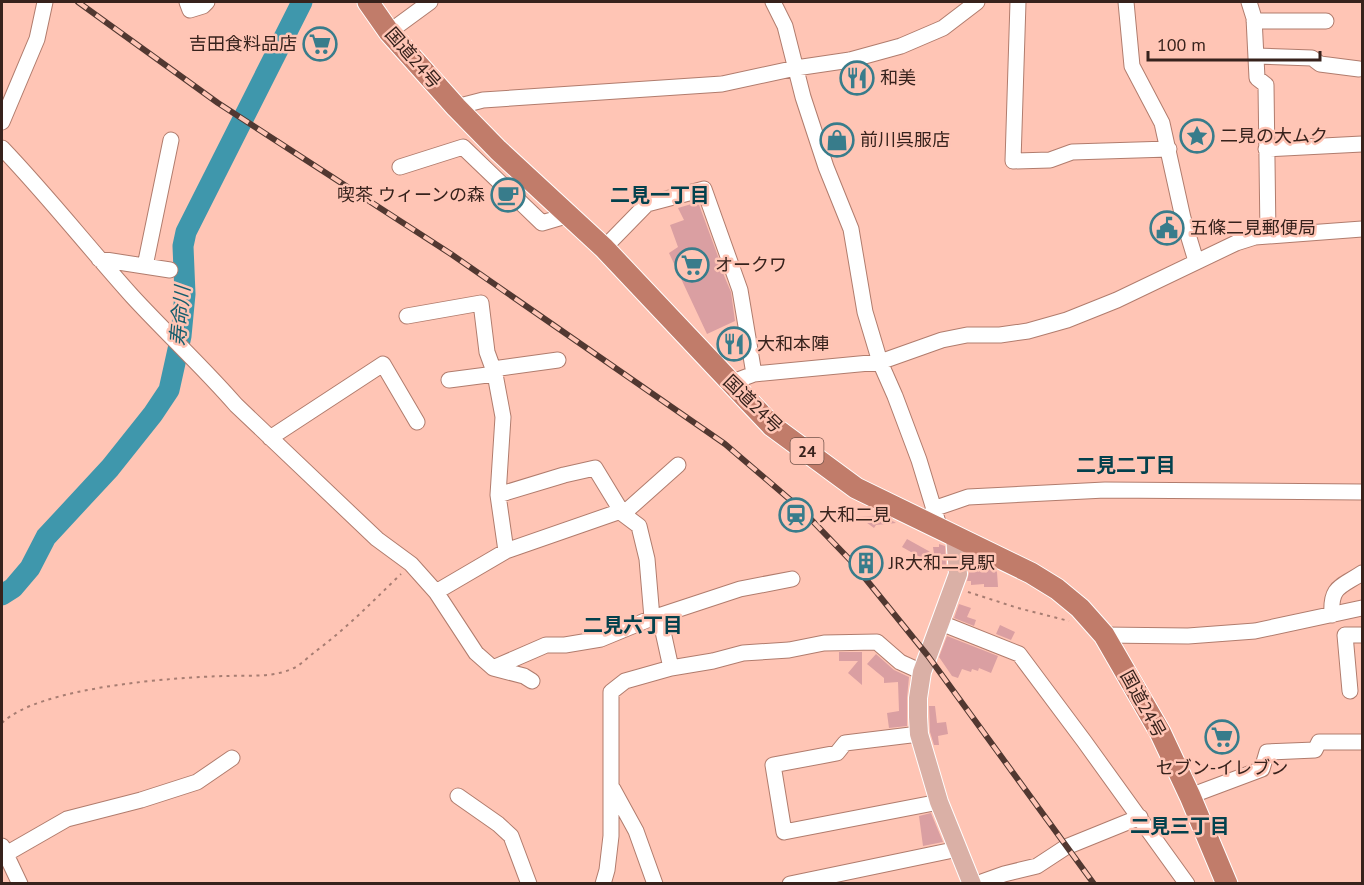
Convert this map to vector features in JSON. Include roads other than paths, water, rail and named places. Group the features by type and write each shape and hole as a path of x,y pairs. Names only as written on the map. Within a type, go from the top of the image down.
{"highway":[{"name":"国道24号","path":"368,2 389,32 456,107 498,150 604,248 772,426 856,488 943,525 1031,573 1057,589 1080,608 1099,629 1160,732 1227,884"}],"main road":[{"path":"943,525 958,574 922,672 918,698 919,734 939,801 974,884"}],"street":[{"path":"2,122 37,39 45,2"},
{"path":"187,2 190,10 203,6 207,2"},
{"path":"389,32 430,2"},
{"path":"773,2 784,26 803,97 826,167 850,229 865,312 880,362 943,525 968,497 1083,491 1362,492"},
{"path":"456,107 483,100 722,84 796,68 850,60 901,46 943,28 977,2"},
{"path":"1018,2 1013,160 1050,160 1072,152 1169,149"},
{"path":"1126,2 1132,66 1162,123 1183,218 1196,261"},
{"path":"1249,2 1254,21 1257,78 1266,85 1268,236"},
{"path":"1254,21 1326,21"},
{"path":"1256,56 1312,58 1320,64 1359,69"},
{"path":"145,266 171,140"},
{"path":"1266,149 1362,144"},
{"path":"399,166 463,147 542,223 568,216"},
{"path":"2,148 153,319 270,438 377,539 411,564 436,592 476,653 493,668 524,676 532,681"},
{"path":"604,248 648,204 704,189 740,290 754,374"},
{"path":"730,383 754,374 880,362 942,340 967,335 1000,335 1028,331 1066,320 1117,300 1196,261 1255,237 1362,229"},
{"path":"99,259 170,270"},
{"path":"407,316 481,303 487,352 494,371 504,417 498,495 506,551"},
{"path":"449,381 558,360"},
{"path":"270,438 383,364 417,422"},
{"path":"436,592 506,551 622,512 678,465"},
{"path":"498,495 595,468 622,512 639,526 647,559 652,618 662,627 671,668"},
{"path":"1332,615 1331,600 1335,590 1362,573"},
{"path":"493,668 546,645 565,645 601,639 652,618 740,589 792,579"},
{"path":"1099,629 1188,636 1255,631 1362,608"},
{"path":"941,623 1019,654 1187,884"},
{"path":"1350,691 1344,635 1362,635"},
{"path":"603,884 611,836 611,692 625,681 671,668 743,653 789,650 824,643 878,642 900,662 922,672"},
{"path":"919,734 845,743 837,753 773,765 784,831 939,801"},
{"path":"1190,796 1262,770 1266,752 1315,750 1319,742 1362,742"},
{"path":"20,884 3,850 67,819 141,800 196,782 232,758"},
{"path":"611,786 636,831 656,884"},
{"path":"458,796 511,836 529,884"},
{"path":"974,884 1037,866 1066,847 1140,817"},
{"path":"790,884 958,849"}],"waterway":[{"name":"寿命川","path":"2,595 13,588 30,568 46,537 110,468 169,390 181,336 185,294 183,246 186,232 302,2"}],"railway":[{"path":"78,2 218,103 451,254 725,444 801,509 852,562 928,656 1094,884"}],"place":[{"name":"吉田食料品店","path":"320,44"},
{"name":"和美","path":"857,78"},
{"name":"二見の大ムク","path":"1197,136"},
{"name":"前川呉服店","path":"837,140"},
{"name":"喫茶 ウィーンの森","path":"508,195"},
{"name":"五條二見郵便局","path":"1167,228"},
{"name":"オークワ","path":"692,265"},
{"name":"大和本陣","path":"734,344"},
{"name":"大和二見","path":"796,515"},
{"name":"JR大和二見駅","path":"866,563"},
{"name":"セブン-イレブン","path":"1222,737"}],"district":[{"name":"二見一丁目","path":"660,195"},
{"name":"二見二丁目","path":"1126,465"},
{"name":"二見六丁目","path":"633,625"},
{"name":"二見三丁目","path":"1180,826"}]}
